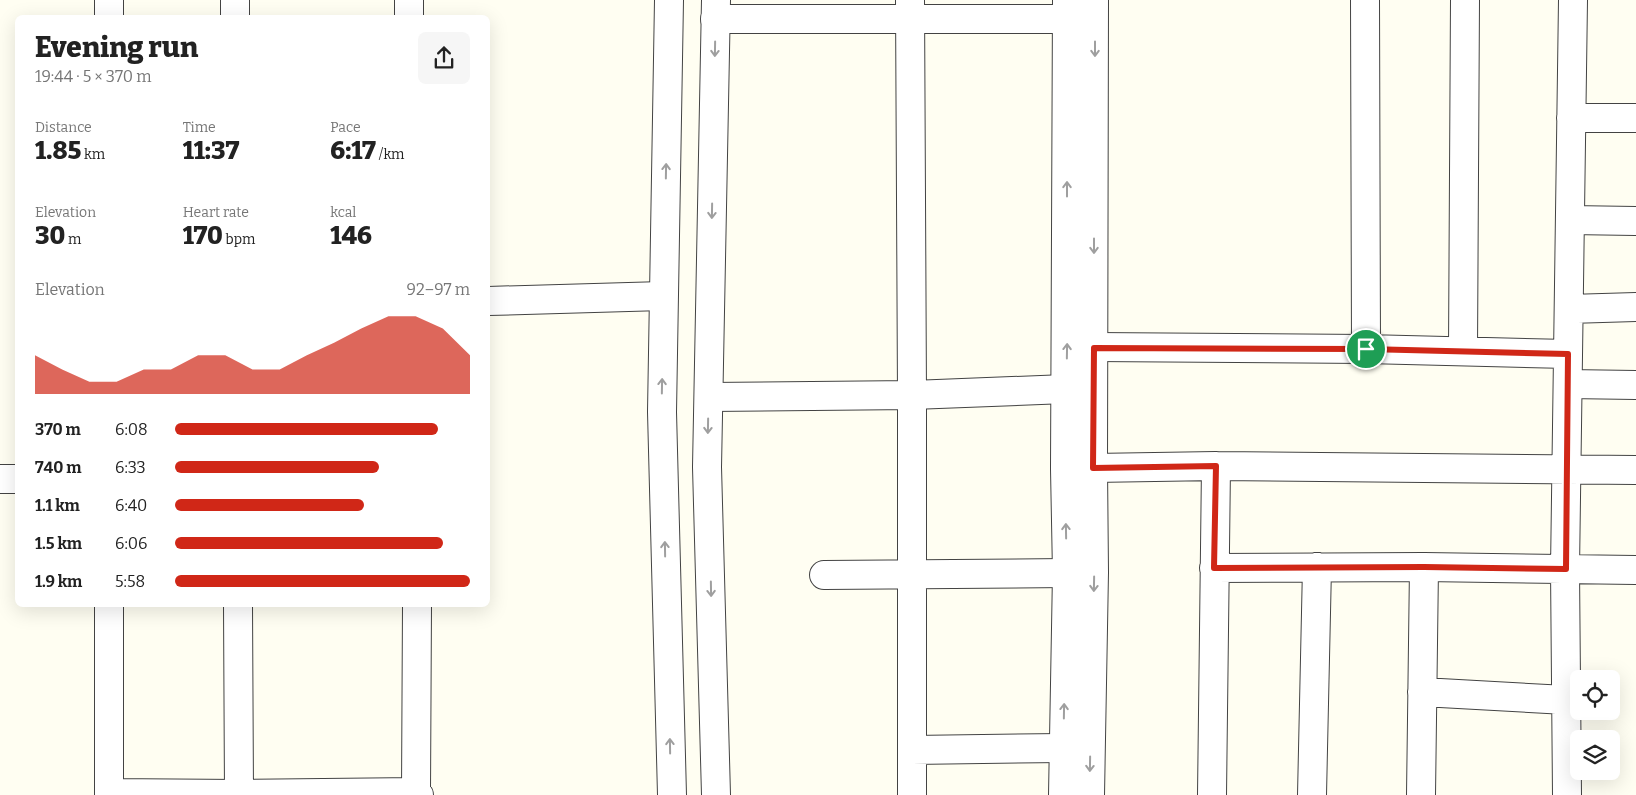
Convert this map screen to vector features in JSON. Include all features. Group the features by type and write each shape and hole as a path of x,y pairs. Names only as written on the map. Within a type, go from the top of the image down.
{"street":[{"path":"109,0 110,15"},
{"path":"235,0 235,15"},
{"path":"409,0 409,15"},
{"path":"669,0 662,412 672,795"},
{"path":"1090,795 1094,572 1094,0"},
{"path":"1365,0 1366,349"},
{"path":"1463,351 1465,0"},
{"path":"1567,795 1566,569 1573,0"},
{"path":"910,9 912,795"},
{"path":"716,795 708,467 715,10 910,9 1067,10 1067,573 1063,795"},
{"path":"1571,118 1636,118"},
{"path":"1570,220 1636,221"},
{"path":"490,301 663,296"},
{"path":"1569,309 1636,308"},
{"path":"1094,348 1366,349 1568,354"},
{"path":"1568,384 1636,385"},
{"path":"709,397 912,394 1066,389"},
{"path":"1093,468 1216,466 1636,470"},
{"path":"1212,795 1216,466"},
{"path":"0,479 15,479"},
{"path":"1312,795 1317,567"},
{"path":"1214,568 1424,567 1636,570"},
{"path":"1421,795 1424,567"},
{"path":"824,575 912,576 1067,573"},
{"path":"109,607 109,794 418,794 417,607"},
{"path":"238,607 239,794"},
{"path":"1422,692 1566,700"},
{"path":"912,750 1063,748"}],"route":[{"path":"1094,348 1366,349 1568,354 1566,569 1424,567 1214,568 1216,466 1093,468 1094,348"}]}
